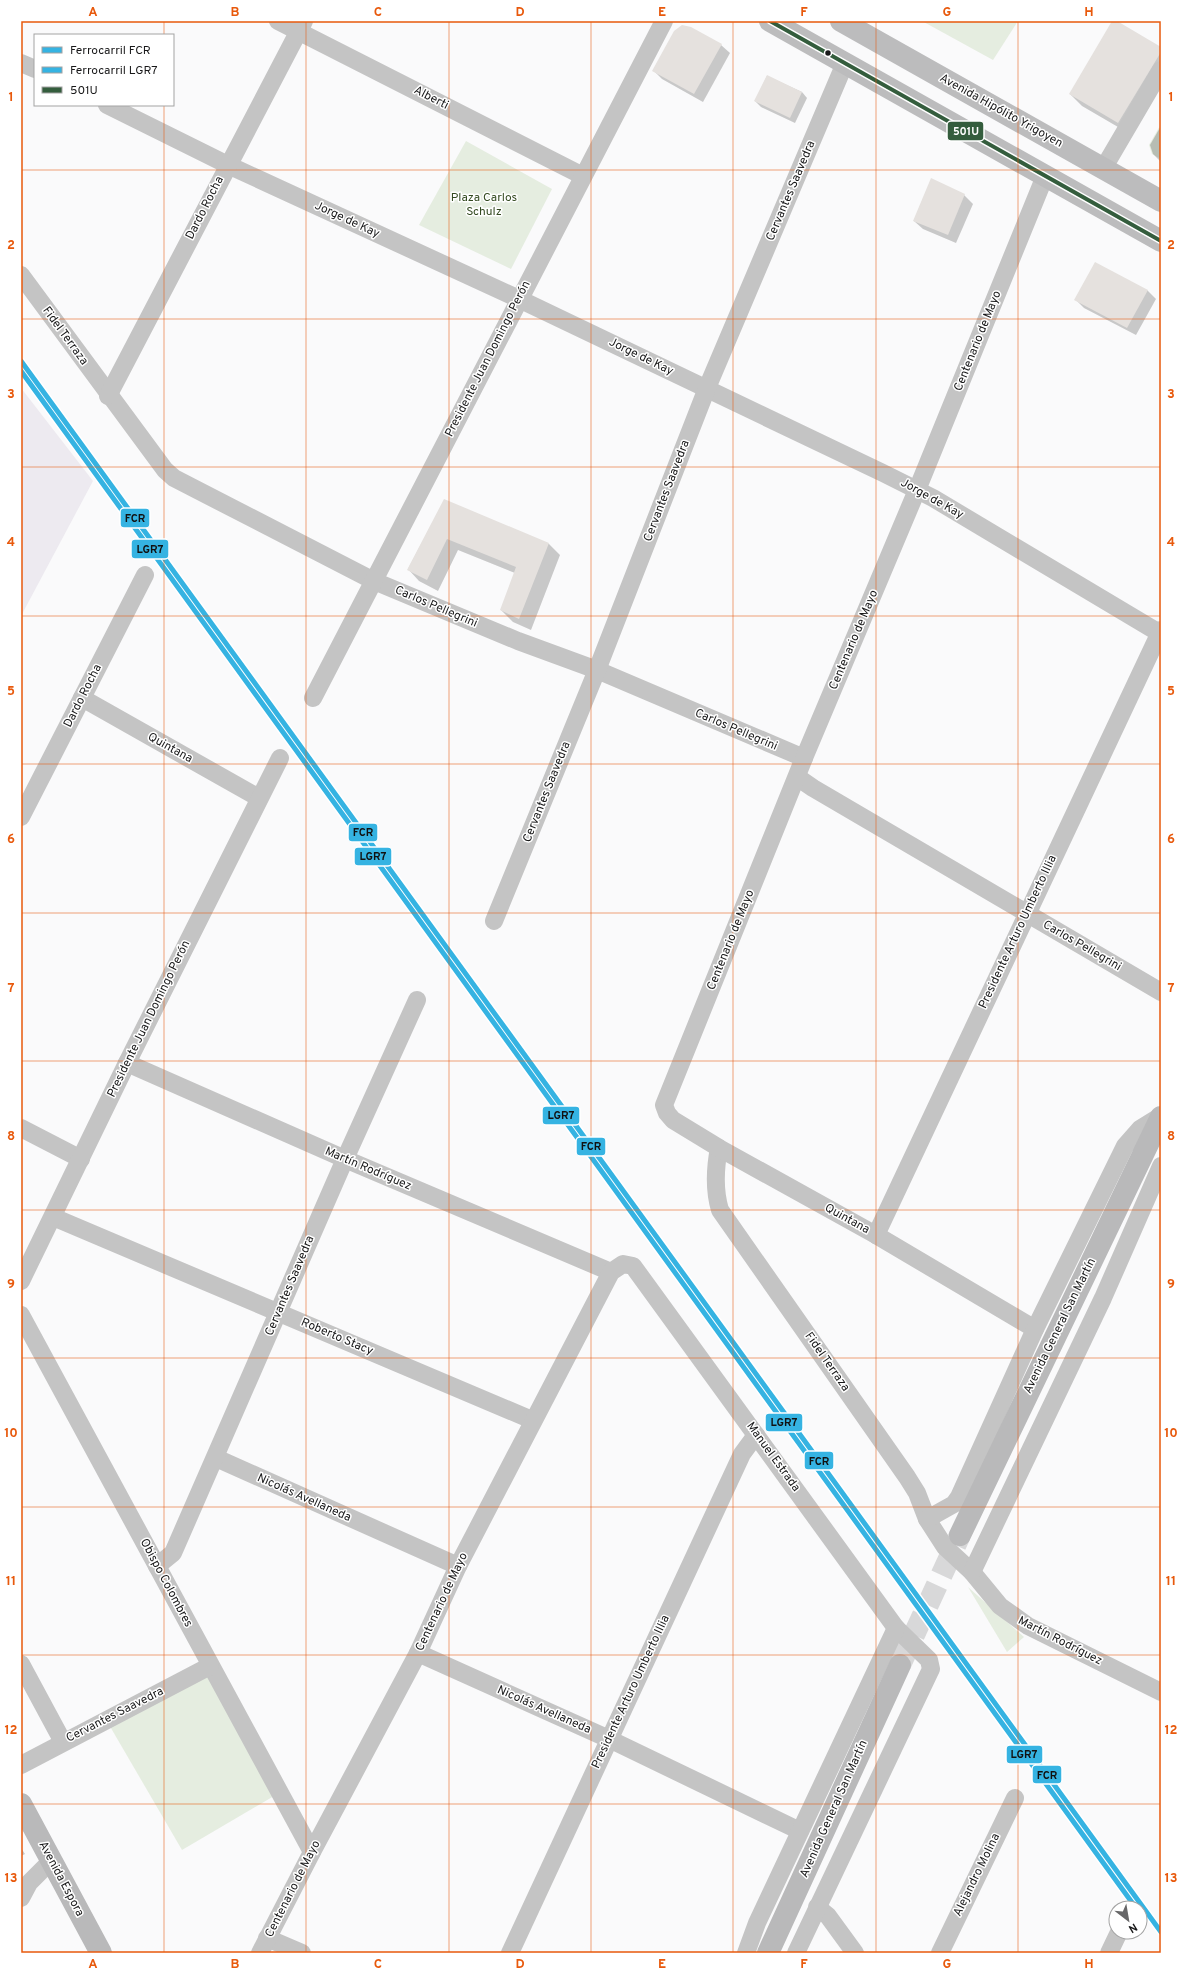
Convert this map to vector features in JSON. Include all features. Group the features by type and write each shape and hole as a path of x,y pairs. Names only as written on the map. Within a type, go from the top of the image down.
{"main road":[{"path":"770,21 1161,241"},
{"name":"Avenida Hipólito Yrigoyen","path":"841,21 1161,201"},
{"name":"Avenida General San Martín","path":"960,1535 1161,1116"},
{"name":"Avenida General San Martín","path":"768,1953 900,1665"},
{"name":"Avenida Espora","path":"21,1804 101,1953"}],"street":[{"name":"Alberti","path":"278,21 301,26 584,176"},
{"name":"Presidente Juan Domingo Perón","path":"313,698 664,21"},
{"name":"Dardo Rocha","path":"108,396 301,26"},
{"path":"21,62 34,68"},
{"name":"Cervantes Saavedra","path":"494,921 597,670 707,388 845,62"},
{"path":"1103,168 1161,70"},
{"name":"Jorge de Kay","path":"109,106 228,165 519,299 917,490 1161,632"},
{"name":"Centenario de Mayo","path":"664,1105 804,758 917,490 1045,176"},
{"name":"Fidel Terraza","path":"21,275 108,396"},
{"name":"Carlos Pellegrini","path":"108,396 165,470 174,478 374,581 518,641 597,670 804,758"},
{"name":"Dardo Rocha","path":"21,817 145,575"},
{"name":"Presidente Arturo Umberto Illia","path":"876,1235 1161,632"},
{"name":"Quintana","path":"82,698 259,798"},
{"name":"Presidente Juan Domingo Perón","path":"21,1281 127,1063 280,758"},
{"name":"Carlos Pellegrini","path":"797,777 1161,992"},
{"name":"Cervantes Saavedra","path":"157,1566 173,1553 216,1458 344,1160 417,1000"},
{"name":"Martín Rodríguez","path":"127,1063 344,1160 611,1272"},
{"name":"Quintana","path":"664,1105 667,1113 673,1120 717,1155 876,1235 1036,1329"},
{"path":"927,1520 954,1504 959,1497 1036,1329 1124,1146 1140,1129 1161,1116"},
{"path":"21,1128 81,1159"},
{"name":"Fidel Terraza","path":"717,1155 716,1189 720,1210 907,1477 917,1493 927,1520 945,1547 955,1558"},
{"path":"972,1572 1103,1298 1161,1166"},
{"name":"Roberto Stacy","path":"53,1217 532,1420"},
{"name":"Manuel Estrada","path":"611,1272 623,1264 633,1266 896,1628 929,1660 931,1669 796,1953"},
{"name":"Centenario de Mayo","path":"264,1946 312,1852 418,1653 458,1566 532,1420 611,1272"},
{"name":"Obispo Colombres","path":"21,1315 312,1852"},
{"name":"Presidente Arturo Umberto Illia","path":"510,1953 742,1454 756,1435"},
{"name":"Nicolás Avellaneda","path":"216,1458 458,1566"},
{"name":"Martín Rodríguez","path":"955,1558 972,1572 989,1594 1015,1618 1161,1692"},
{"path":"746,1953 757,1923 896,1628"},
{"name":"Nicolás Avellaneda","path":"418,1653 609,1739 800,1831"},
{"path":"21,1664 63,1742"},
{"name":"Cervantes Saavedra","path":"21,1765 210,1666"},
{"name":"Alejandro Molina","path":"940,1953 1015,1798"},
{"path":"21,1898 29,1883 52,1861"},
{"path":"817,1907 828,1916 855,1953"},
{"path":"1109,1953 1115,1940"},
{"path":"264,1946 302,1953"}],"shaded area":[{"path":"21,388 93,481 21,616"}],"green space":[{"path":"922,21 1018,21 993,60"},
{"path":"1161,124 1161,159 1152,154 1149,145"},
{"name":"Plaza Carlos Schulz","path":"466,141 552,189 511,269 419,225"},
{"path":"968,1587 1024,1637 1007,1652"},
{"path":"208,1675 274,1796 182,1850 108,1723"}],"building":[{"path":"1112,21 1117,21 1161,47 1161,52 1118,123 1069,94"},
{"path":"682,25 691,27 722,44 694,94 652,71 674,31"},
{"path":"767,75 802,92 790,118 754,101"},
{"path":"931,178 965,194 948,235 913,221"},
{"path":"1095,262 1148,290 1127,328 1074,300"},
{"path":"444,499 549,543 519,619 500,610 516,567 447,539 427,580 407,570"}],"tunnel":[{"path":"900,1665 960,1535"}],"rail line":[{"name":"FCR","path":"21,361 1161,1932"},
{"name":"LGR7","path":"21,371 1130,1900"}],"transit line":[{"name":"501U","path":"770,21 1161,241"}]}
